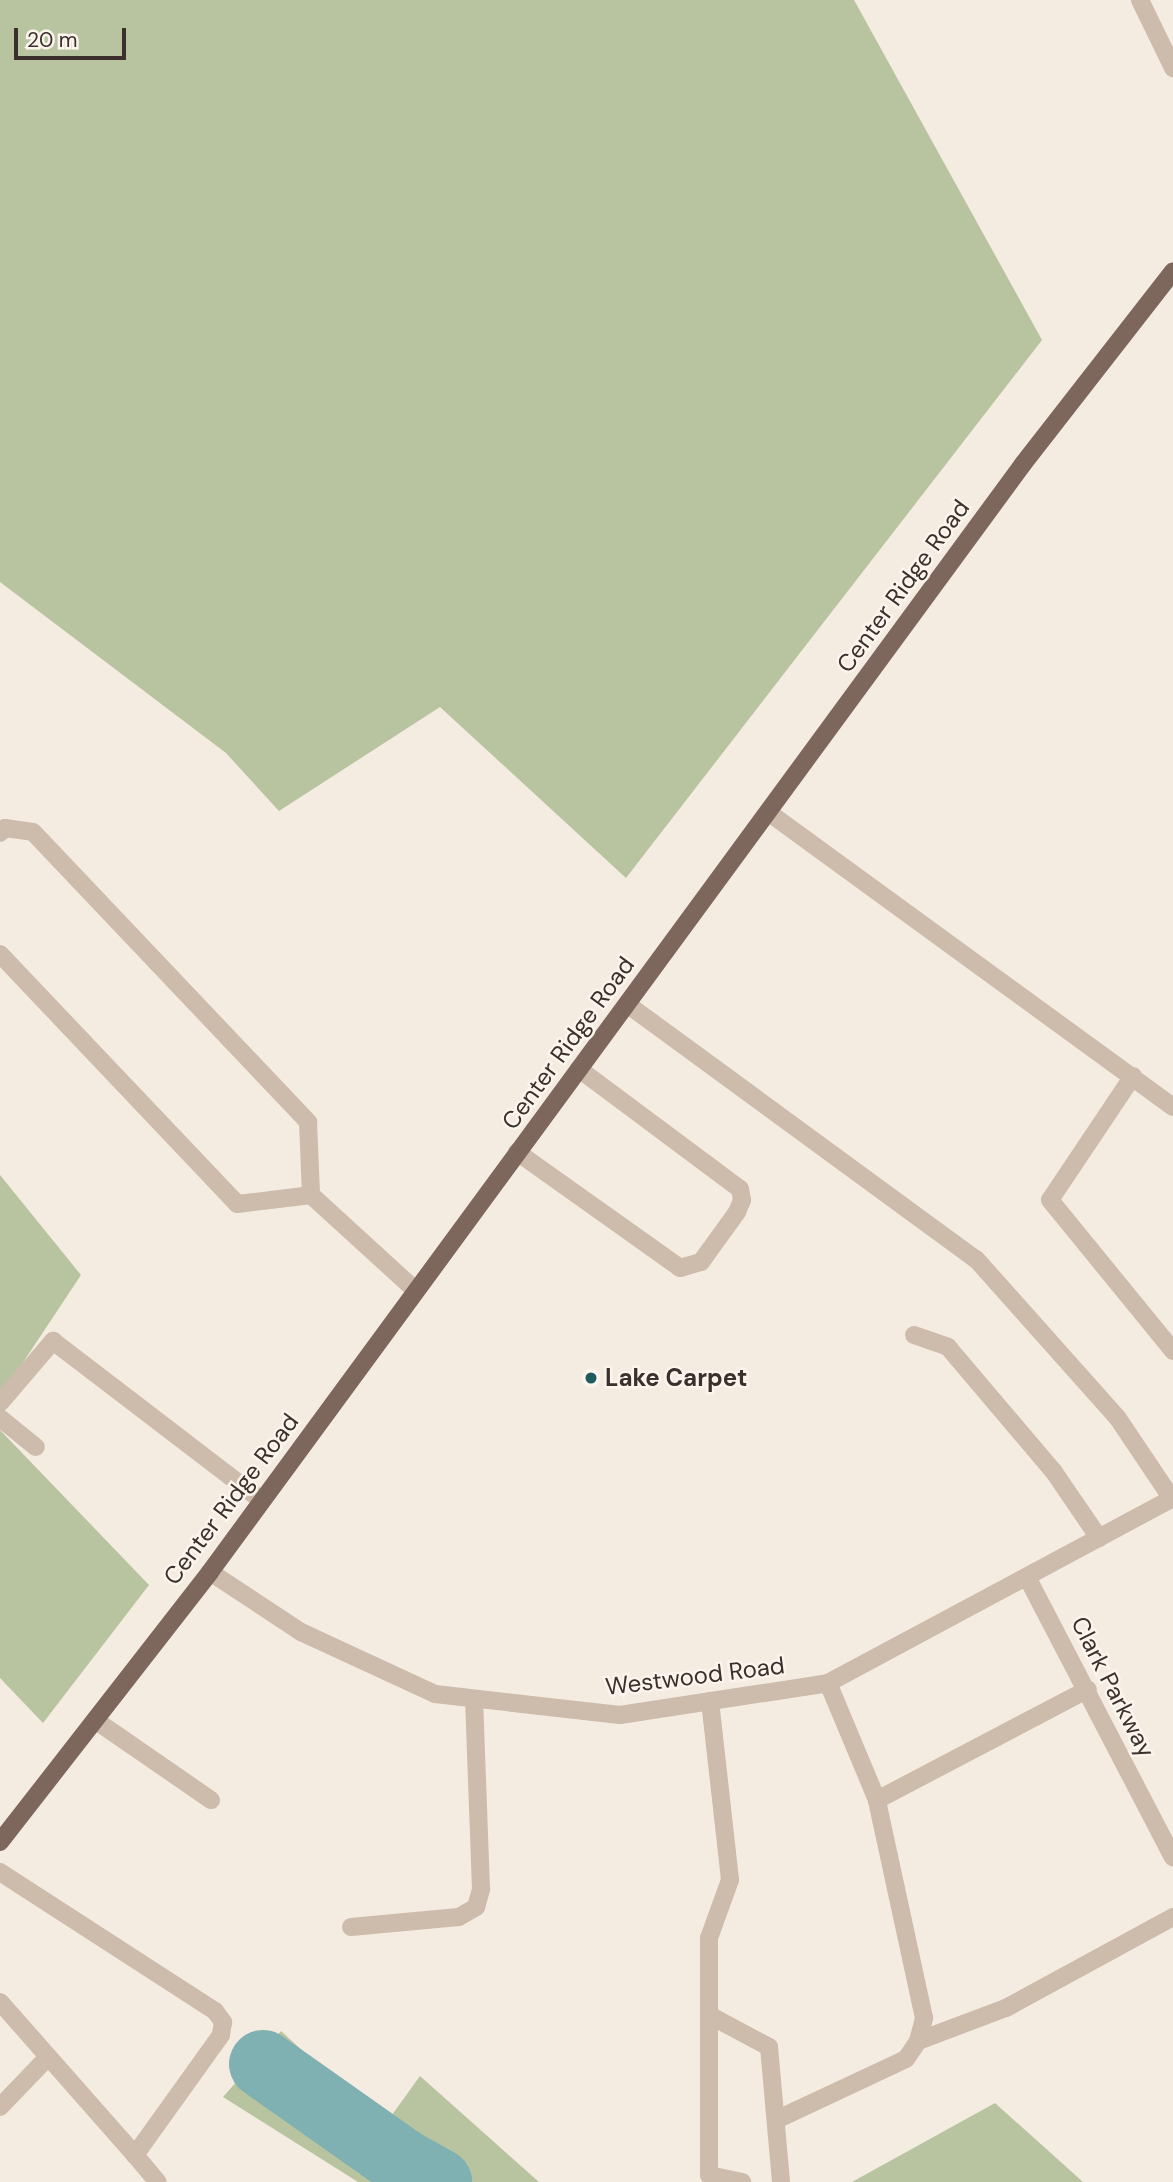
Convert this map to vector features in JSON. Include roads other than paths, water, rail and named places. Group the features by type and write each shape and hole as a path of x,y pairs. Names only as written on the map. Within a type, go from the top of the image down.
{"main road":[{"name":"Center Ridge Road","path":"0,1842 210,1572 1023,464 1173,271"}],"street":[{"path":"1140,0 1173,68"},
{"path":"768,812 1173,1107"},
{"path":"0,833 5,828 33,832 309,1122 312,1195 416,1291"},
{"path":"0,954 237,1204 312,1195"},
{"path":"627,1004 976,1259 1117,1418 1172,1499"},
{"path":"517,1152 680,1268 701,1262 737,1212 742,1200 740,1189 579,1069"},
{"path":"1133,1076 1050,1200 1173,1351"},
{"path":"914,1335 948,1347 1054,1472 1099,1538"},
{"path":"0,1403 53,1341 261,1500"},
{"path":"0,1419 36,1447"},
{"name":"Westwood Road","path":"210,1572 346,1656 435,1694 474,1701 620,1715 828,1683 1172,1499"},
{"name":"Clark Parkway","path":"1027,1577 1088,1689 1173,1857"},
{"path":"778,2119 906,2059 918,2041 924,2018 877,1800 828,1683"},
{"path":"877,1800 1088,1689"},
{"path":"351,1927 458,1917 476,1907 481,1889 474,1701"},
{"path":"710,1701 730,1880 709,1938 709,2175 742,2182"},
{"path":"95,1720 211,1800"},
{"path":"0,1872 215,2011 223,2022 220,2035 135,2155"},
{"path":"918,2041 1006,2008 1173,1917"},
{"path":"0,2002 158,2182"},
{"path":"709,2015 769,2047 778,2119 780,2182"},
{"path":"0,2107 48,2057"}],"waterway":[{"path":"263,2064 405,2164 438,2182"}],"place":[{"name":"Lake Carpet","path":"591,1378"}]}
